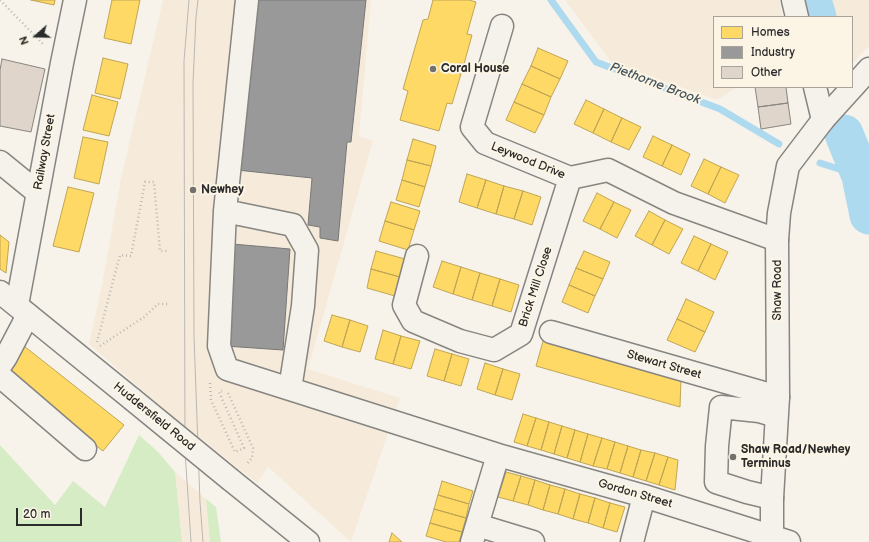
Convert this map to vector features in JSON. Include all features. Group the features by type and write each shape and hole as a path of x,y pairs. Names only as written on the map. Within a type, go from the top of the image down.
{"street":[{"name":"Railway Street","path":"0,366 6,357 23,310 38,192 75,0"},
{"path":"247,0 225,211 293,226 307,250 303,306 290,389"},
{"path":"793,0 797,16"},
{"name":"Leywood Drive","path":"502,26 472,127 485,143 570,178 608,170 674,203 778,240"},
{"name":"Shaw Road","path":"853,86 869,68"},
{"path":"815,88 823,120"},
{"name":"Shaw Road","path":"778,540 772,498 777,406 779,213 788,166 823,120 851,88"},
{"path":"0,162 38,192"},
{"name":"Brick Mill Close","path":"417,256 404,305 413,321 460,341 494,350 521,334 570,178"},
{"name":"Gordon Street","path":"225,211 219,346 227,369 498,455 644,496 778,540"},
{"name":"Huddersfield Road","path":"0,292 308,542"},
{"name":"Stewart Street","path":"551,332 777,406"},
{"path":"0,376 85,449"},
{"path":"772,498 716,482 717,453 721,407 759,411 777,406"},
{"path":"498,455 474,533 533,542"},
{"path":"632,542 644,496"}],"path":[{"path":"0,0 62,63"},
{"path":"168,251 160,251 154,182 145,182 131,256 120,255 95,350 144,317 158,304 168,304"},
{"path":"210,378 211,400 234,452 244,448 219,392 227,390 253,448 252,458 231,480"}],"shaded area":[{"path":"163,0 371,0 359,136 373,141 308,369 400,398 351,542 268,467 257,483 167,412 89,344 102,285 121,178"},
{"path":"565,0 779,0 783,16 713,16 713,88 735,88 717,100 611,62"},
{"path":"817,0 869,0 869,46 853,63 853,16 822,16"},
{"path":"175,472 206,499 210,542 182,542"}],"green space":[{"path":"139,435 158,452 175,472 182,542 0,542 0,445 55,505 73,481 105,507"},
{"path":"206,499 216,507 221,542 210,542"}],"building: Homes":[{"path":"31,0 55,0 54,5"},
{"path":"112,0 140,0 131,44 104,38"},
{"name":"Coral House","path":"433,0 469,0 476,2 467,34 472,35 464,64 459,63 456,73 461,74 452,104 447,103 439,131 400,120 408,91 403,89 423,20 428,19"},
{"path":"538,48 568,61 560,79 531,66"},
{"path":"103,58 128,64 120,99 95,93"},
{"path":"531,66 560,79 551,97 522,84"},
{"path":"522,84 551,97 544,115 514,102"},
{"path":"92,95 118,102 109,136 83,130"},
{"path":"586,100 604,109 593,133 574,124"},
{"path":"514,102 544,115 535,133 506,120"},
{"path":"604,109 622,118 611,142 593,133"},
{"path":"622,118 641,127 629,150 611,142"},
{"path":"653,136 672,145 662,166 643,157"},
{"path":"83,137 108,142 99,184 74,178"},
{"path":"413,139 436,146 431,166 407,160"},
{"path":"672,145 690,154 681,175 662,166"},
{"path":"704,159 721,167 708,194 691,186"},
{"path":"407,160 431,166 425,187 402,180"},
{"path":"721,167 739,175 725,203 708,194"},
{"path":"467,174 486,180 477,208 459,202"},
{"path":"402,180 425,187 419,207 396,200"},
{"path":"486,180 504,186 496,214 477,208"},
{"path":"504,186 523,191 514,219 496,214"},
{"path":"68,187 94,193 79,252 53,246"},
{"path":"523,191 541,197 532,225 514,219"},
{"path":"597,193 614,202 600,229 583,221"},
{"path":"391,202 420,211 414,230 385,221"},
{"path":"614,202 631,210 617,238 600,229"},
{"path":"649,211 665,220 652,245 635,236"},
{"path":"665,220 683,229 669,254 652,245"},
{"path":"385,221 414,230 408,250 379,241"},
{"path":"0,235 9,242 6,273 0,269"},
{"path":"694,236 711,244 698,271 681,263"},
{"path":"711,244 728,252 715,280 698,271"},
{"path":"376,251 405,259 400,277 371,269"},
{"path":"584,251 610,262 603,279 576,268"},
{"path":"442,261 461,267 453,294 433,287"},
{"path":"461,267 480,273 472,300 453,294"},
{"path":"576,268 603,279 595,296 569,285"},
{"path":"371,269 400,277 395,296 367,288"},
{"path":"480,273 500,279 492,306 472,300"},
{"path":"500,279 519,285 511,312 492,306"},
{"path":"569,285 595,296 588,313 562,302"},
{"path":"686,299 714,312 705,332 677,319"},
{"path":"332,315 350,320 342,347 324,341"},
{"path":"677,319 705,332 695,352 667,340"},
{"path":"350,320 368,326 360,352 342,347"},
{"path":"383,330 401,336 393,364 375,359"},
{"path":"401,336 420,341 411,369 393,364"},
{"path":"544,338 681,378 680,407 536,366"},
{"path":"24,346 124,425 103,451 3,372"},
{"path":"435,349 452,354 444,381 427,376"},
{"path":"452,354 469,359 461,386 444,381"},
{"path":"485,363 503,369 495,395 477,389"},
{"path":"503,369 520,374 512,400 495,395"},
{"path":"523,414 536,418 527,446 514,442"},
{"path":"536,418 549,422 541,450 527,446"},
{"path":"549,422 562,426 554,454 541,450"},
{"path":"562,426 575,430 567,458 554,454"},
{"path":"575,430 588,434 580,462 567,458"},
{"path":"588,434 602,438 593,466 580,462"},
{"path":"602,438 615,442 607,469 593,466"},
{"path":"615,442 628,446 620,473 607,469"},
{"path":"628,446 641,450 633,477 620,473"},
{"path":"641,450 655,453 646,481 633,477"},
{"path":"655,453 668,457 659,485 646,481"},
{"path":"668,457 678,460 675,490 659,485"},
{"path":"506,472 521,476 513,501 498,497"},
{"path":"521,476 535,480 528,505 513,501"},
{"path":"535,480 550,485 543,510 528,505"},
{"path":"442,481 473,491 469,504 438,495"},
{"path":"550,485 565,489 558,514 543,510"},
{"path":"565,489 580,494 573,519 558,514"},
{"path":"580,494 595,498 588,523 573,519"},
{"path":"438,495 469,504 466,518 434,509"},
{"path":"595,498 610,503 603,528 588,523"},
{"path":"610,503 625,507 617,532 603,528"},
{"path":"434,509 466,518 462,532 430,523"},
{"path":"430,523 462,532 459,542 446,542 426,536"},
{"path":"392,533 402,542 389,542"}],"building: Industry":[{"path":"253,0 366,0 351,142 347,142 338,241 320,238 320,227 308,225 312,178 237,170"},
{"path":"232,244 290,249 283,350 225,346"}],"building: Other":[{"path":"2,59 45,69 31,132 0,126 0,70"},
{"path":"755,88 786,88 788,103 758,107"},
{"path":"788,103 791,124 761,129 758,107"}],"waterway":[{"name":"Piethorne Brook","path":"551,0 596,62 720,109 779,144"},
{"path":"812,0 817,16"},
{"name":"Piethorne Brook","path":"844,134 861,176 869,215"},
{"name":"Piethorne Brook","path":"820,163 861,176"}],"tram line":[{"path":"189,0 184,61 185,451 191,542"},
{"path":"198,0 193,83 194,336 200,502 203,542"}],"place":[{"name":"Coral House","path":"433,69"},
{"name":"Newhey","path":"193,190"},
{"name":"Shaw Road/Newhey Terminus","path":"733,457"}]}
